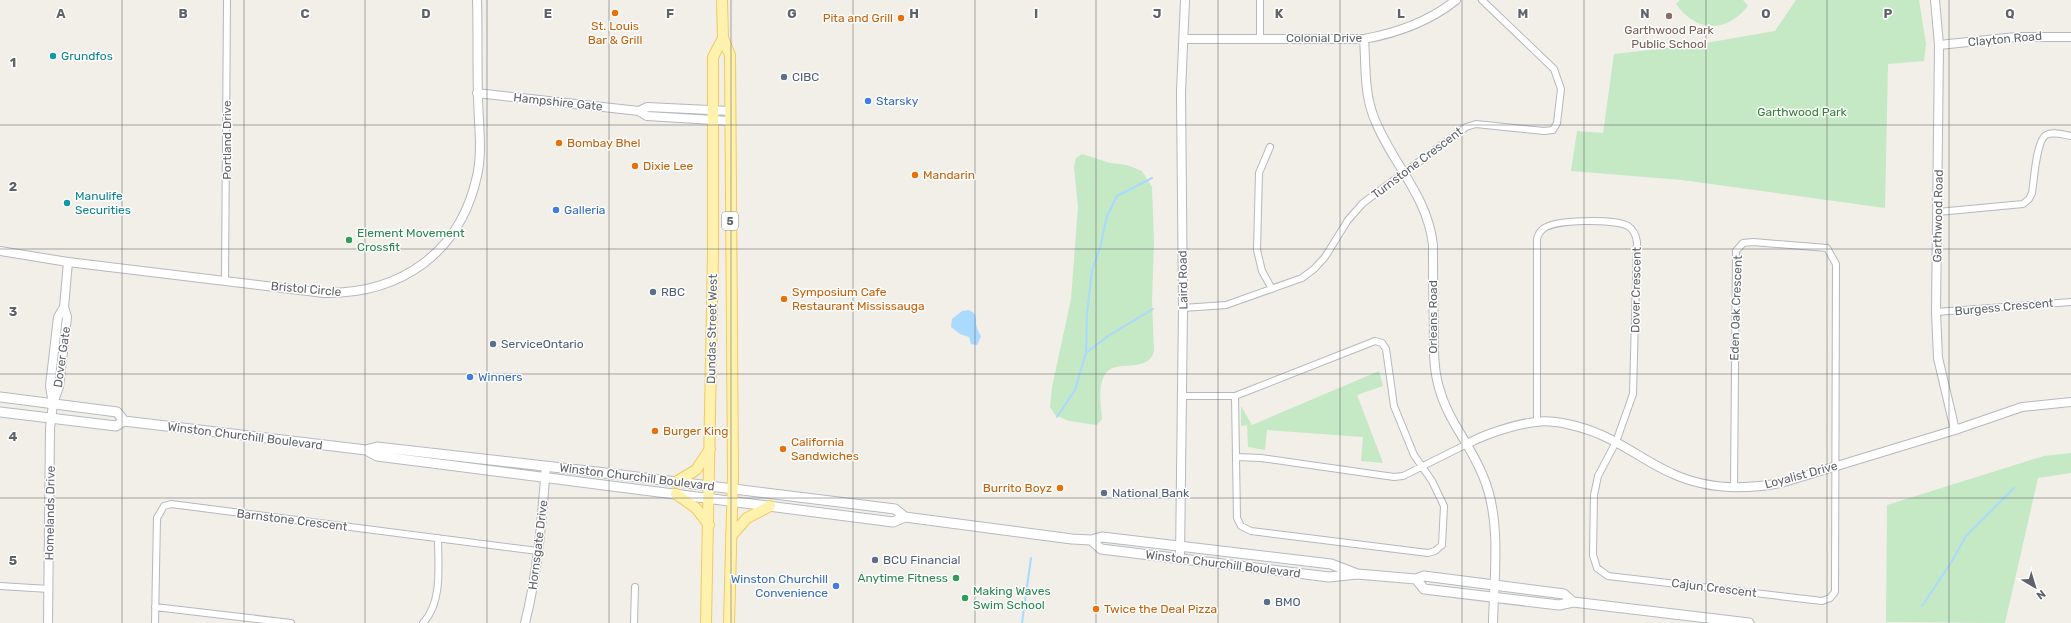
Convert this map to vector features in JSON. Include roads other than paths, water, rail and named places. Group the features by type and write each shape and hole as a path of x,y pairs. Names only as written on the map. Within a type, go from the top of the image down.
{"main road":[{"name":"Dundas Street West","path":"722,0 723,38 730,55 732,501 729,623"},
{"name":"Dundas Street West","path":"706,623 709,525 714,57 723,38"},
{"name":"Winston Churchill Boulevard","path":"0,397 117,412 124,421"},
{"name":"Winston Churchill Boulevard","path":"0,412 116,426 124,421 366,450 378,456 894,522 905,517 1091,540 1102,537 1331,564 1358,574"},
{"name":"Winston Churchill Boulevard","path":"366,450 378,447 895,509 905,517"},
{"path":"676,482 696,470 710,449"},
{"path":"676,494 696,508 709,525"},
{"path":"731,536 747,518 770,506"},
{"name":"Winston Churchill Boulevard","path":"1091,540 1101,549 1329,577 1358,574 1416,579 1424,576 1494,584 1564,594 1573,602"},
{"name":"Winston Churchill Boulevard","path":"1416,579 1424,589 1559,605 1573,602 1749,623"}],"street":[{"name":"Portland Drive","path":"225,280 227,0"},
{"name":"Bristol Circle","path":"0,251 68,262 302,290 347,293 380,287 416,269 450,238 470,201 477,175 480,138 477,0"},
{"name":"Laird Road","path":"1180,559 1184,308 1181,92 1185,0"},
{"path":"1260,0 1260,38"},
{"name":"Colonial Drive","path":"1184,39 1364,39 1380,36 1425,20 1445,9 1456,0"},
{"name":"Turnstone Crescent","path":"1184,308 1226,305 1302,278 1314,269 1333,247 1348,220 1362,203 1470,125 1482,124 1544,131 1553,130 1556,127 1561,89 1554,69 1482,0"},
{"name":"Garthwood Road","path":"1935,0 1939,45 1936,312 1938,358 1955,430"},
{"name":"Clayton Road","path":"1939,45 2016,37 2071,36"},
{"name":"Orleans Road","path":"1364,39 1367,88 1373,114 1403,172 1422,204 1431,226 1433,245 1433,362 1437,383 1444,406 1452,423 1467,444 1484,477 1491,506 1494,538 1493,623"},
{"name":"Hampshire Gate","path":"478,93 639,111 647,107 730,116"},
{"path":"1938,212 2023,204 2029,199 2032,193 2040,141 2046,135 2055,134 2071,136"},
{"path":"1270,147 1259,173 1257,250 1262,271 1272,289"},
{"name":"Dover Crescent","path":"1537,421 1537,240 1539,233 1543,228 1562,222 1623,224 1635,233 1637,242 1633,394 1616,442"},
{"name":"Eden Oak Crescent","path":"1734,486 1736,251 1743,243 1752,242 1827,248 1836,264 1834,466"},
{"name":"Dover Gate","path":"53,404 50,386 58,317 64,307 68,262"},
{"name":"Burgess Crescent","path":"1936,312 2071,302"},
{"path":"1183,396 1235,396 1351,349 1378,342 1386,349 1394,406 1414,455 1432,481 1444,506 1442,545 1435,551 1428,553 1251,531 1241,526 1238,518 1235,396"},
{"name":"Loyalist Drive","path":"1467,444 1484,435 1537,421 1580,427 1616,442 1671,473 1714,486 1753,487 1781,483 1955,430 2022,407 2071,402"},
{"name":"Homelands Drive","path":"48,623 51,418 53,404"},
{"name":"Cajun Crescent","path":"1616,442 1598,476 1594,495 1593,555 1597,568 1608,576 1822,601 1830,598 1835,592 1834,466"},
{"path":"1237,457 1394,477 1402,476 1467,444"},
{"name":"Hornsgate Drive","path":"525,623 531,599 538,550 546,466"},
{"name":"Barnstone Crescent","path":"155,623 157,518 164,506 171,504 538,550"},
{"path":"423,623 431,615 436,599 438,538"},
{"path":"0,586 49,589"},
{"path":"634,623 635,587"},
{"path":"155,606 291,623"}],"water":[{"path":"969,310 975,315 976,326 981,336 977,345 971,344 969,337 960,334 951,327 952,319 962,311"}],"waterway":[{"path":"1057,417 1075,390 1086,353 1087,314 1092,270 1100,248 1107,216 1117,196 1152,178"},
{"path":"1086,353 1108,336 1153,309"},
{"path":"1922,606 1952,561 1966,536 2014,488"},
{"path":"1022,623 1031,558"}],"place":[{"name":"St. Louis Bar & Grill","path":"615,13"},
{"name":"Garthwood Park Public School","path":"1669,16"},
{"name":"Pita and Grill","path":"901,18"},
{"name":"Grundfos","path":"53,56"},
{"name":"CIBC","path":"784,77"},
{"name":"Starsky","path":"868,101"},
{"name":"Bombay Bhel","path":"559,143"},
{"name":"Dixie Lee","path":"635,166"},
{"name":"Mandarin","path":"915,175"},
{"name":"Manulife Securities","path":"67,203"},
{"name":"Galleria","path":"556,210"},
{"name":"Element Movement Crossfit","path":"349,240"},
{"name":"RBC","path":"653,292"},
{"name":"Symposium Cafe Restaurant Mississauga","path":"784,299"},
{"name":"ServiceOntario","path":"493,344"},
{"name":"Winners","path":"470,377"},
{"name":"Burger King","path":"655,431"},
{"name":"California Sandwiches","path":"783,449"},
{"name":"Burrito Boyz","path":"1060,488"},
{"name":"National Bank","path":"1104,493"},
{"name":"BCU Financial","path":"875,560"},
{"name":"Anytime Fitness","path":"956,578"},
{"name":"Winston Churchill Convenience","path":"836,586"},
{"name":"Making Waves Swim School","path":"965,598"},
{"name":"BMO","path":"1267,602"},
{"name":"Twice the Deal Pizza","path":"1096,609"}],"park label":[{"name":"Garthwood Park","path":"1802,112"}]}
